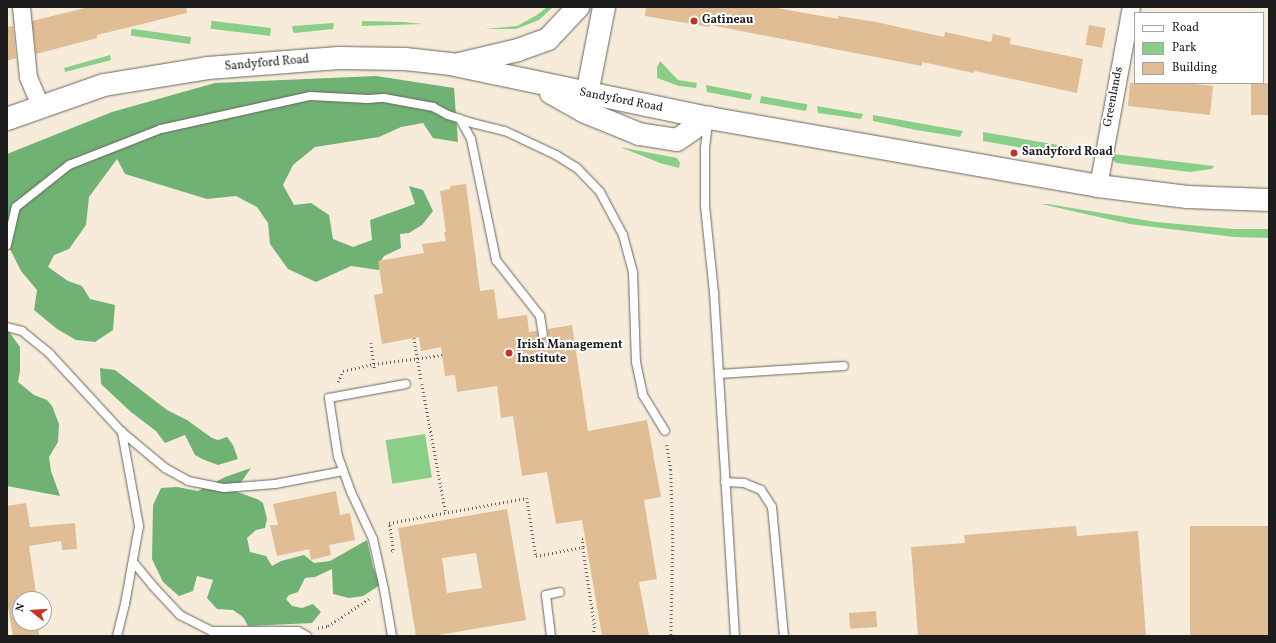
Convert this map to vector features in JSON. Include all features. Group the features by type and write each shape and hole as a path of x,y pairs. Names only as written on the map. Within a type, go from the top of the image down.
{"main road":[{"path":"454,66 518,50 548,39 578,7"},
{"path":"587,94 604,7"},
{"name":"Sandyford Road","path":"7,119 104,85 208,68 339,58 405,59 454,66 709,118 1098,186 1186,197 1269,200"},
{"name":"Sandyford Road","path":"533,83 583,111 639,134 677,140 709,118"}],"street":[{"path":"21,7 28,77 41,106"},
{"name":"Greenlands","path":"1098,186 1131,7"}],"lane":[{"path":"7,245 16,207 69,165 161,130 310,96 400,100 433,107 460,119 505,131 556,155 577,168 600,192 623,235 632,272 636,362 643,395 665,430"},
{"path":"709,118 705,150 706,206 714,293 735,636"},
{"path":"460,119 470,139 496,260 540,316 543,334"},
{"path":"7,327 22,331 49,353 122,432 165,468 188,481 224,488 275,484 343,470"},
{"path":"719,374 844,366"},
{"path":"392,636 373,539 351,492 338,457 329,398 406,384"},
{"path":"117,636 126,604 139,526 122,432"},
{"path":"725,482 744,483 761,490 772,507 784,636"},
{"path":"133,562 152,586 180,614 212,631 298,631 307,636"},
{"path":"551,636 546,595 560,592"}],"path":[{"path":"414,338 446,513"},
{"path":"371,343 375,370"},
{"path":"329,398 343,371 374,364 442,355"},
{"path":"665,430 671,470 672,502 671,636"},
{"path":"394,550 389,523 527,498 536,556 583,548"},
{"path":"586,538 582,539 595,627 593,636"},
{"path":"298,631 328,626 384,589"}],"green space":[{"path":"547,7 553,7 539,20 516,29 484,29 517,26 537,15"},
{"path":"211,21 271,28 270,36 210,29"},
{"path":"362,21 404,22 423,24 362,26"},
{"path":"334,23 333,29 295,33 293,32 292,26"},
{"path":"132,29 191,37 190,44 131,36"},
{"path":"110,55 111,60 65,72 64,68"},
{"path":"660,61 678,80 697,83 696,88 679,86 657,78 657,67"},
{"path":"376,76 454,88 458,142 433,138 423,123 401,127 379,137 315,147 293,165 283,185 294,205 311,203 329,215 333,239 353,247 372,240 370,220 415,204 409,186 423,190 433,211 422,225 409,233 400,234 401,248 384,256 380,262 379,270 351,266 316,282 288,269 270,244 268,223 257,207 236,196 207,199 125,174 117,159 89,197 86,225 69,249 54,255 48,267 68,281 82,286 90,299 115,305 113,330 95,342 76,340 57,329 34,310 37,290 21,271 7,243 7,154 112,112 215,83"},
{"path":"706,85 752,94 751,99 749,100 707,92"},
{"path":"761,96 807,104 806,111 760,103"},
{"path":"817,106 863,114 861,119 818,113"},
{"path":"873,115 963,131 960,137 916,130 873,121"},
{"path":"983,132 1075,148 1074,154 1071,156 983,141"},
{"path":"620,147 677,158 680,163 679,168 660,163"},
{"path":"1113,154 1214,166 1212,169 1190,172 1116,163 1113,160"},
{"path":"1041,204 1156,222 1233,229 1269,229 1269,238 1234,237 1130,224"},
{"path":"7,329 20,347 20,371 18,382 34,395 47,400 52,406 59,424 58,442 49,457 51,471 60,496 7,486"},
{"path":"100,368 115,370 167,410 187,420 212,438 218,440 227,437 233,445 238,459 218,465 202,459 195,455 185,435 165,443 156,431 131,412 101,384"},
{"path":"425,434 432,477 392,484 385,440"},
{"path":"251,468 235,491 257,499 263,503 267,519 265,528 256,530 247,538 250,552 266,556 272,566 281,561 304,555 314,563 330,561 367,540 373,567 380,585 363,596 349,598 333,594 332,569 315,577 305,578 298,592 289,595 286,599 292,606 302,608 313,604 321,612 312,623 248,626 243,617 233,610 217,609 207,598 213,580 197,576 193,591 179,596 163,582 152,559 153,505 161,488 177,487 198,491 225,477"}],"building":[{"path":"89,7 186,7 187,13 97,35 97,38 36,54 32,21"},
{"path":"646,7 772,7 838,19 838,16 876,22 944,37 945,32 991,42 993,34 1011,38 1010,44 1083,59 1077,93 975,71 974,73 922,62 922,66 710,25 709,27 645,16"},
{"path":"1089,25 1106,28 1102,48 1086,45"},
{"path":"13,26 16,58 7,61 7,27"},
{"path":"1130,83 1196,84 1213,86 1210,115 1128,106"},
{"path":"1269,83 1269,115 1251,115 1251,84"},
{"path":"466,184 480,291 494,289 498,319 527,315 529,332 537,331 539,337 544,339 548,336 548,329 572,325 588,431 647,420 661,497 644,500 657,579 639,582 649,636 602,636 582,520 556,524 547,472 522,476 513,416 501,418 497,386 457,392 455,375 445,376 441,347 421,351 419,337 382,344 374,295 383,293 378,261 424,253 422,244 446,241 440,191 450,189 450,186"},
{"path":"336,491 340,515 350,513 355,540 329,545 331,555 311,560 309,549 277,556 270,525 278,525 273,504"},
{"path":"26,503 30,527 75,523 77,549 62,550 61,541 29,546 36,591 12,591 12,630 7,601 7,506"},
{"path":"507,509 526,620 433,636 416,636 398,528","holes":["476,553 482,588 447,593 442,558"]},
{"path":"1076,526 1077,536 1138,531 1146,636 918,636 911,547 965,543 964,535"},
{"path":"1190,526 1269,526 1269,636 1190,636"},
{"path":"876,611 877,627 850,629 849,613"},
{"path":"12,631 39,631 39,636 13,636"}],"place":[{"name":"Gatineau","path":"694,21"},
{"name":"Sandyford Road","path":"1014,153"},
{"name":"Irish Management Institute","path":"509,353"}]}
